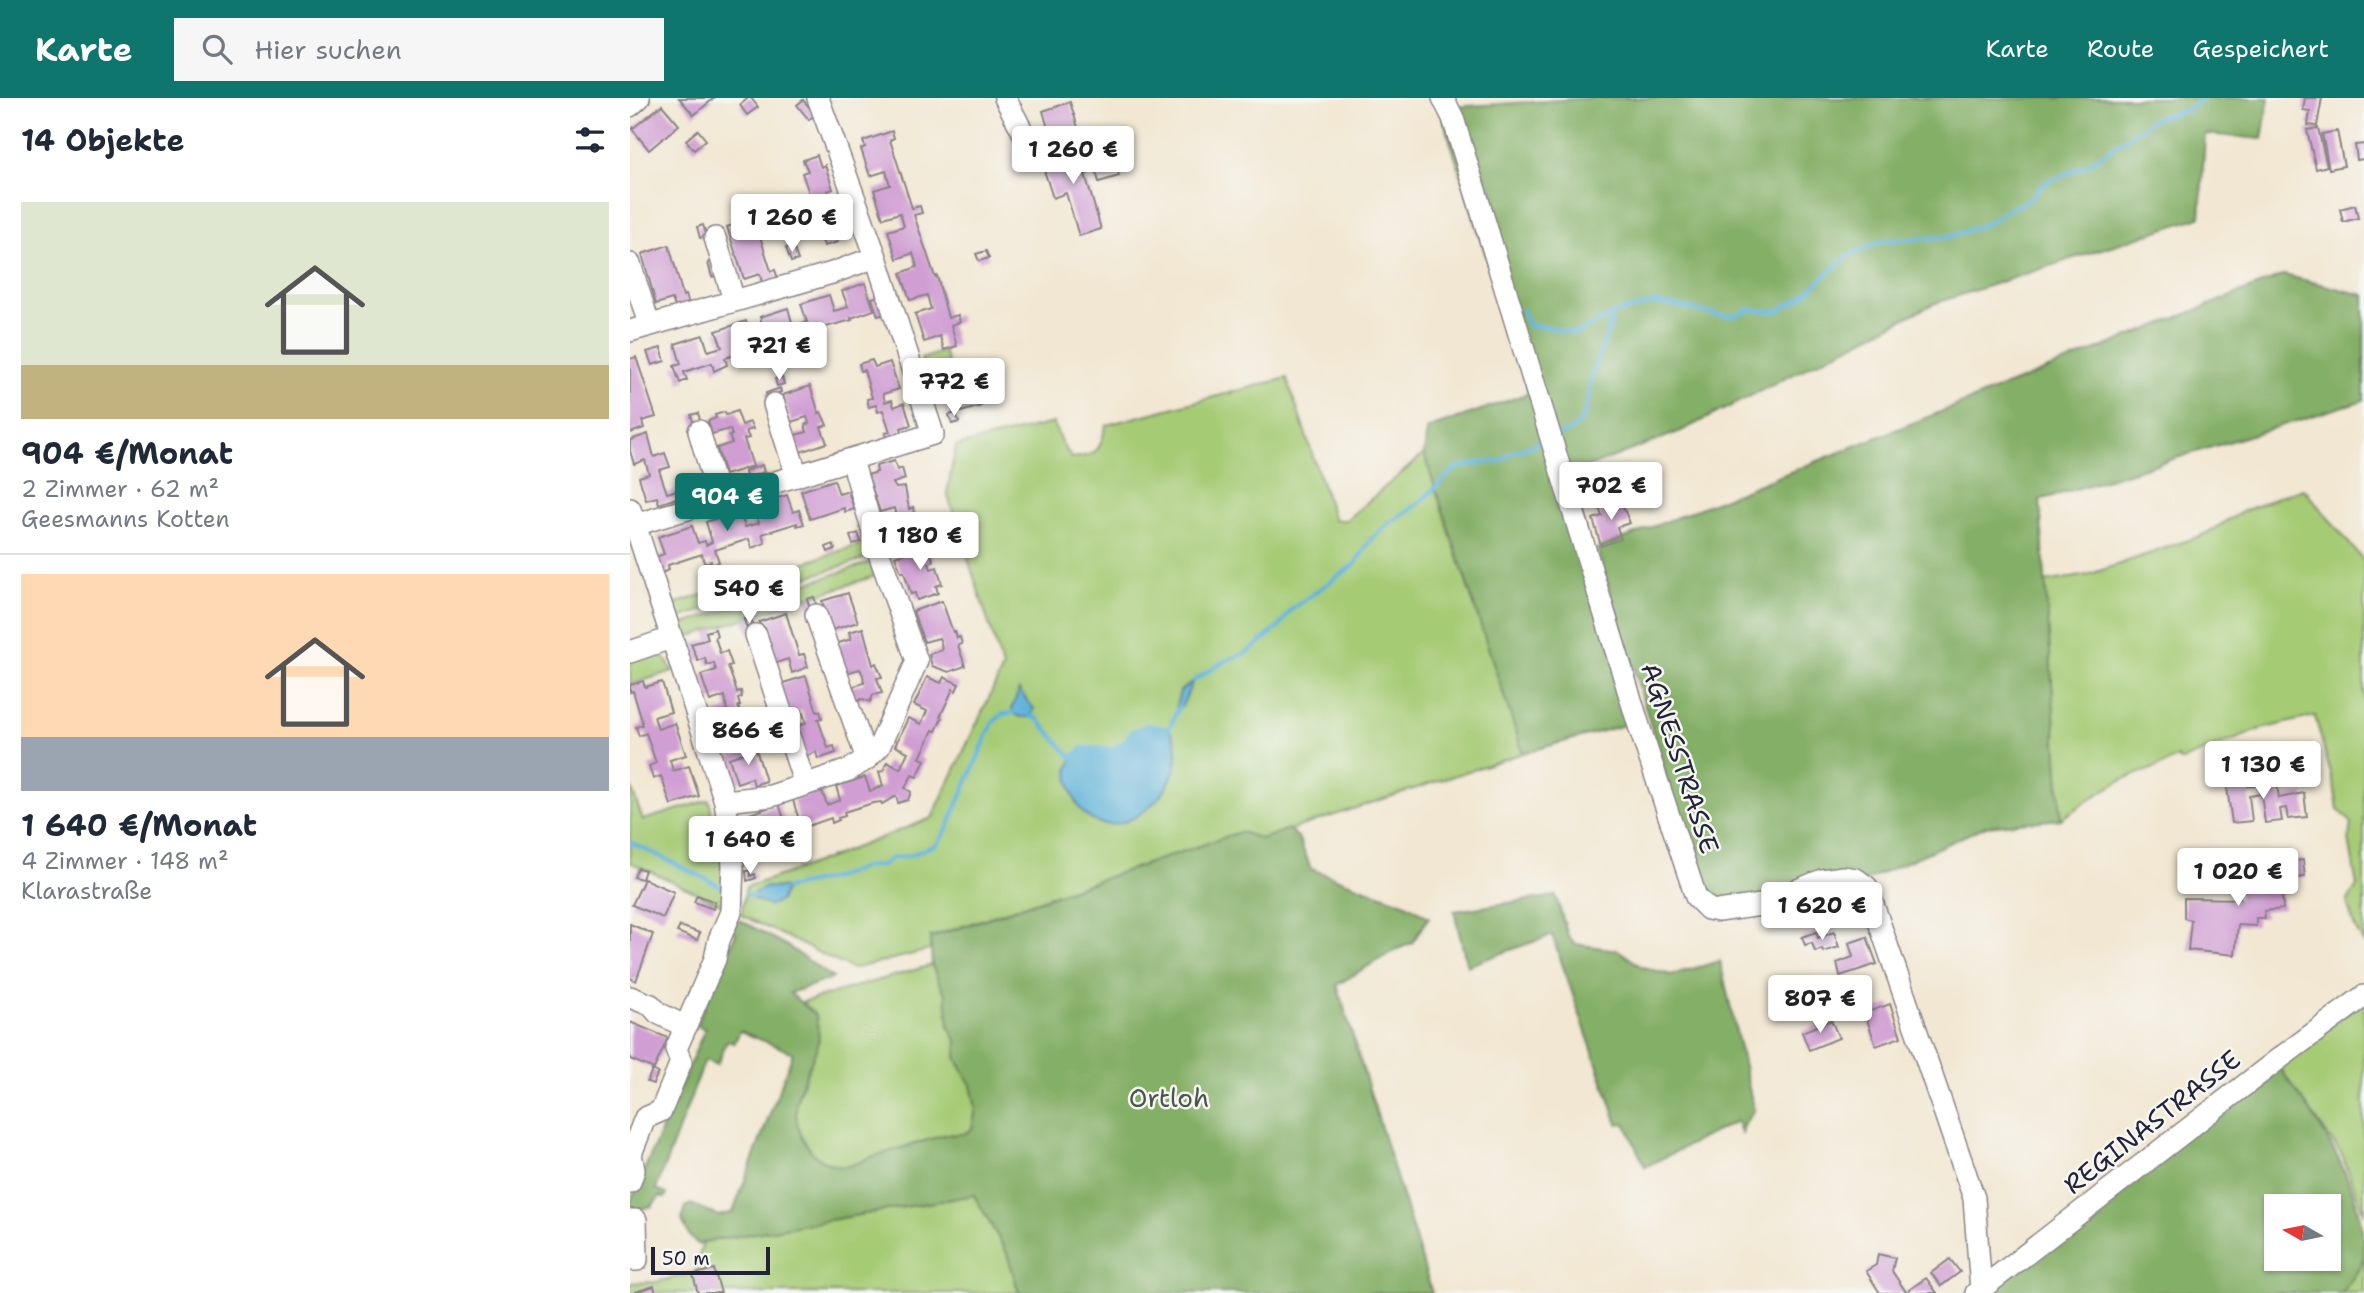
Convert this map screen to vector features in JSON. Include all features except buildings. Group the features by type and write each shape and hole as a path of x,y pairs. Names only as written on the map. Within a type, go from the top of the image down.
{"street":[{"path":"630,106 639,98"},
{"path":"630,1182 634,1170 631,1154 645,1118 661,1111 681,1062 676,1049 715,959 719,940 731,912 733,865 725,801 632,517 719,500 933,435 876,257 818,98"},
{"path":"1004,98 1027,140 1050,149 1078,141"},
{"name":"AGNESSTRASSE","path":"1443,98 1453,118 1639,726 1696,897 1708,909 1718,911 1761,905 1822,880 1843,877 1856,879 1867,887 1974,1198 1978,1292"},
{"path":"715,237 734,300"},
{"path":"630,264 640,328 832,273 876,257"},
{"path":"774,404 797,476"},
{"path":"699,431 719,500"},
{"path":"725,801 772,796 849,770 867,760 879,747 916,661 880,556 852,460"},
{"path":"816,615 867,760"},
{"path":"756,635 805,785"},
{"path":"630,652 671,638"},
{"name":"REGINASTRASSE","path":"1978,1292 2364,996"},
{"path":"630,998 651,1005 658,1013 686,1027"},
{"path":"630,1220 636,1220 637,1260 630,1260"}],"green space":[{"path":"1590,98 2269,98 2262,139 2205,134 2200,217 1933,304 1681,431 1572,473 1628,724 1523,753 1424,454 1427,429 1529,393 1440,108"},
{"path":"2284,275 2364,295 2364,400 2040,500 2061,819 1986,826 1856,885 1849,873 1729,912 1700,887 1597,549"},
{"path":"944,351 953,378 930,385 921,359"},
{"path":"1287,378 1334,520 1346,520 1424,454 1523,753 1262,839 1240,832 930,937 930,950 852,969 741,915 746,887 932,818 1003,668 947,493 956,446 1053,423 1062,444 1072,458 1081,457 1097,450 1106,425","holes":["766,887 786,888 780,901 754,894"]},
{"path":"2304,489 2364,561 2364,944 2354,925 2347,902 2357,886 2349,839 2351,822 2338,809 2315,716 2261,729 2180,761 2178,757 2114,784 2061,819 2045,582 2088,575 2203,535 2242,512"},
{"path":"871,541 870,557 676,619 671,605"},
{"path":"871,562 875,576 682,639 678,626"},
{"path":"652,653 665,659 673,671 630,685 630,659"},
{"path":"630,784 643,820 709,800 722,865 723,905 630,862"},
{"name":"Ortloh","path":"1288,829 1298,837 1311,869 1404,903 1429,917 1412,943 1395,950 1337,985 1432,1293 1019,1293 1007,1253 974,1195 703,1242 699,1245 690,1237 682,1220 686,1207 691,1204 719,1216 733,1212 793,1053 740,1031 734,1043 727,1041 717,1065 705,1060 656,1189 667,1194 665,1198 660,1196 652,1206 630,1212 630,1203 705,1029 696,1025 736,933 727,927 740,920 789,947 833,978 790,993 816,1016 819,1033 814,1056 797,1100 797,1123 802,1137 814,1154 835,1165 849,1166 944,1135 964,1134 972,1129 976,1108 971,1085 956,1058 957,1042 949,1027 946,994 932,965 930,938 1240,832 1262,839"},
{"path":"1556,896 1568,936 1575,944 1618,950 1642,967 1671,975 1720,961 1754,1110 1743,1126 1742,1135 1737,1121 1645,1167 1625,1123 1618,1124 1552,935 1467,966 1454,911"},
{"path":"932,965 946,994 949,1027 957,1042 956,1058 971,1085 976,1108 972,1129 964,1134 944,1135 840,1168 816,1157 804,1141 795,1121 796,1102 819,1041 816,1016 802,1002"},
{"path":"2364,1001 2364,1214 2342,1155 2277,1064"},
{"path":"2277,1064 2336,1153 2356,1203 2364,1256 2342,1293 1980,1293"},
{"path":"974,1195 1007,1253 1019,1293 630,1293 630,1283 657,1282 695,1272 703,1242"},
{"path":"2364,1259 2364,1293 2342,1293"}],"water":[{"path":"1193,681 1182,706 1176,706 1180,691"},
{"path":"1019,690 1034,709 1031,717 1020,717 1013,713 1012,708"},
{"path":"1148,725 1169,729 1177,750 1174,772 1161,794 1144,812 1123,822 1102,824 1083,812 1070,786 1068,775 1072,760 1083,748 1113,749 1125,741 1132,731"},
{"path":"766,887 786,888 780,901 769,906 752,898 754,893"}],"waterway":[{"path":"1559,435 1577,425 1586,410 1593,372 1612,314 1654,303 1716,315 1734,316 1748,310 1778,311 1802,297 1846,257 1882,241 1949,237 1991,222 2007,210 2027,201 2043,184 2089,164 2155,118 2187,110 2203,98"},
{"path":"1487,184 1498,231"},
{"path":"1522,309 1529,326 1544,326 1572,333 1612,315"},
{"path":"1193,681 1225,661 1248,652 1279,627 1291,610 1355,564 1370,541 1389,523 1416,506 1456,468 1499,462 1513,452 1543,439"},
{"path":"1031,717 1037,718 1072,758 1083,748 1113,749 1125,741 1132,731 1148,725 1169,729 1179,706"},
{"path":"786,888 882,865 892,858 909,856 937,844 947,829 993,722 1003,714 1013,713"},
{"path":"630,842 723,887"},
{"path":"748,895 752,896"}]}
